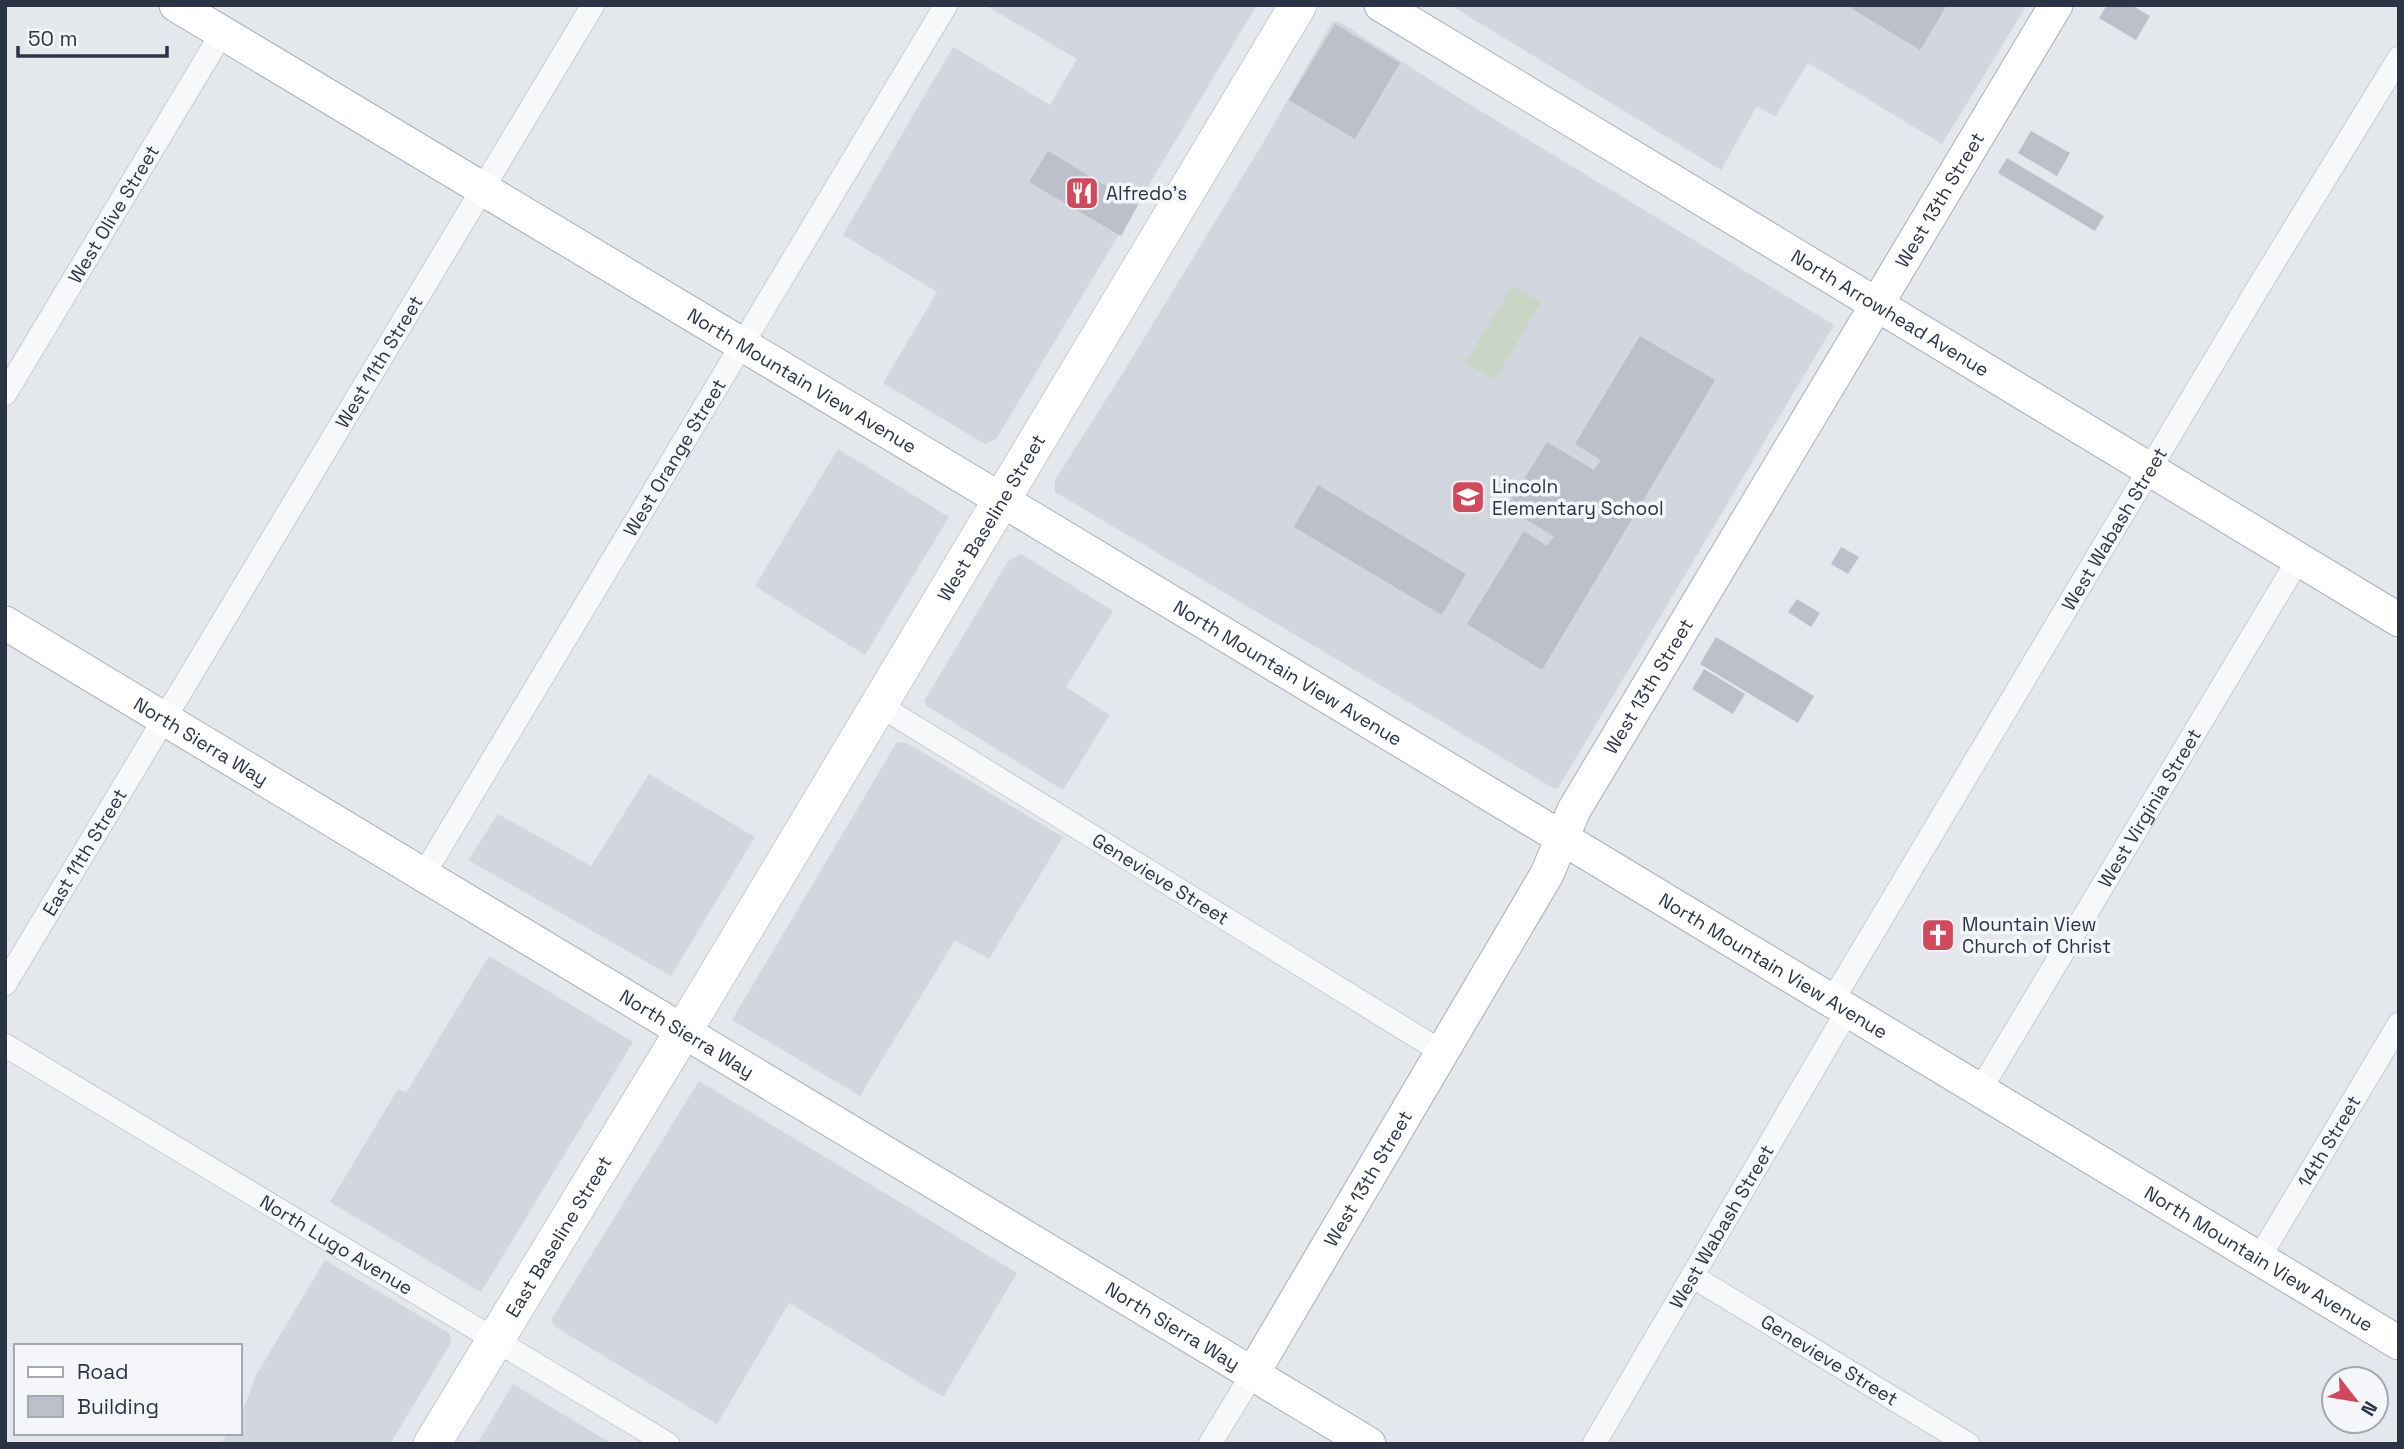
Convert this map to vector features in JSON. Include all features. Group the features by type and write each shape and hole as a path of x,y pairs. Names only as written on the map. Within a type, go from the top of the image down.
{"main road":[{"name":"West Baseline Street","path":"684,1030 1298,5"},
{"name":"East Baseline Street","path":"432,1444 684,1030"}],"street":[{"name":"North Mountain View Avenue","path":"176,5 2399,1343"},
{"name":"West 11th Street","path":"165,719 593,5"},
{"name":"West Orange Street","path":"424,874 946,5"},
{"name":"North Arrowhead Avenue","path":"1381,5 2399,620"},
{"name":"West 13th Street","path":"1253,1373 1546,874 1574,810 2056,5"},
{"name":"West Olive Street","path":"5,394 222,33"},
{"name":"West Wabash Street","path":"1594,1444 1692,1276 1840,1006 2151,470 2259,286 2399,58"},
{"name":"West Virginia Street","path":"1979,1090 2298,560"},
{"name":"North Sierra Way","path":"5,623 1369,1444"},
{"name":"Genevieve Street","path":"879,705 1442,1052"},
{"name":"East 11th Street","path":"5,984 165,719"},
{"name":"14th Street","path":"2259,1258 2399,1024"},
{"name":"North Lugo Avenue","path":"5,1045 668,1444"},
{"name":"Genevieve Street","path":"1692,1276 1968,1444"},
{"path":"1210,1444 1253,1373"}],"shaded area":[{"path":"985,5 1257,5 996,439 985,444 883,383 937,292 843,235 953,47 1050,105 1077,59"},
{"path":"1450,5 2027,5 1942,144 1808,63 1775,117 1757,106 1721,170"},
{"name":"Lincoln Elementary School","path":"1338,21 1451,93 1834,325 1558,788 1553,788 1055,492 1055,480 1266,138 1332,22"},
{"path":"838,449 949,517 865,655 755,586"},
{"path":"1021,554 1113,611 1066,687 1110,715 1063,790 927,706 924,701 1008,561"},
{"path":"897,742 907,743 1063,837 989,959 955,940 860,1096 732,1020"},
{"path":"649,774 755,837 671,976 468,860 498,814 591,866"},
{"path":"489,956 633,1042 481,1292 330,1202 398,1089 406,1093"},
{"path":"699,1081 1017,1273 943,1397 789,1303 717,1424 554,1326 551,1320"},
{"path":"325,1260 449,1333 451,1343 390,1444 221,1444 227,1435 242,1435 242,1410 255,1377"},
{"path":"513,1384 612,1444 477,1444"}],"green space":[{"path":"1512,286 1541,302 1495,380 1465,363"}],"building":[{"path":"1846,5 1947,5 1920,50"},
{"path":"2107,5 2131,5 2150,16 2136,40 2099,18"},
{"path":"1335,24 1400,63 1355,139 1289,100"},
{"path":"2031,131 2070,153 2057,176 2018,153"},
{"name":"Alfredo's","path":"1048,151 1138,205 1121,236 1029,182"},
{"path":"2007,158 2104,216 2095,231 1998,173"},
{"path":"1640,336 1715,380 1542,670 1467,624 1524,531 1547,546 1554,536 1506,508 1547,442 1594,470 1601,460 1575,444"},
{"path":"1318,485 1466,574 1442,615 1294,527"},
{"path":"1841,547 1859,557 1848,574 1831,564"},
{"path":"1797,599 1820,613 1811,627 1788,612"},
{"path":"1716,637 1814,696 1798,723 1700,664"},
{"path":"1704,669 1745,694 1733,714 1692,689"}],"place":[{"name":"Alfredo's","path":"1082,193"},
{"name":"Lincoln Elementary School","path":"1468,497"},
{"name":"Mountain View Church of Christ","path":"1938,935"}]}
